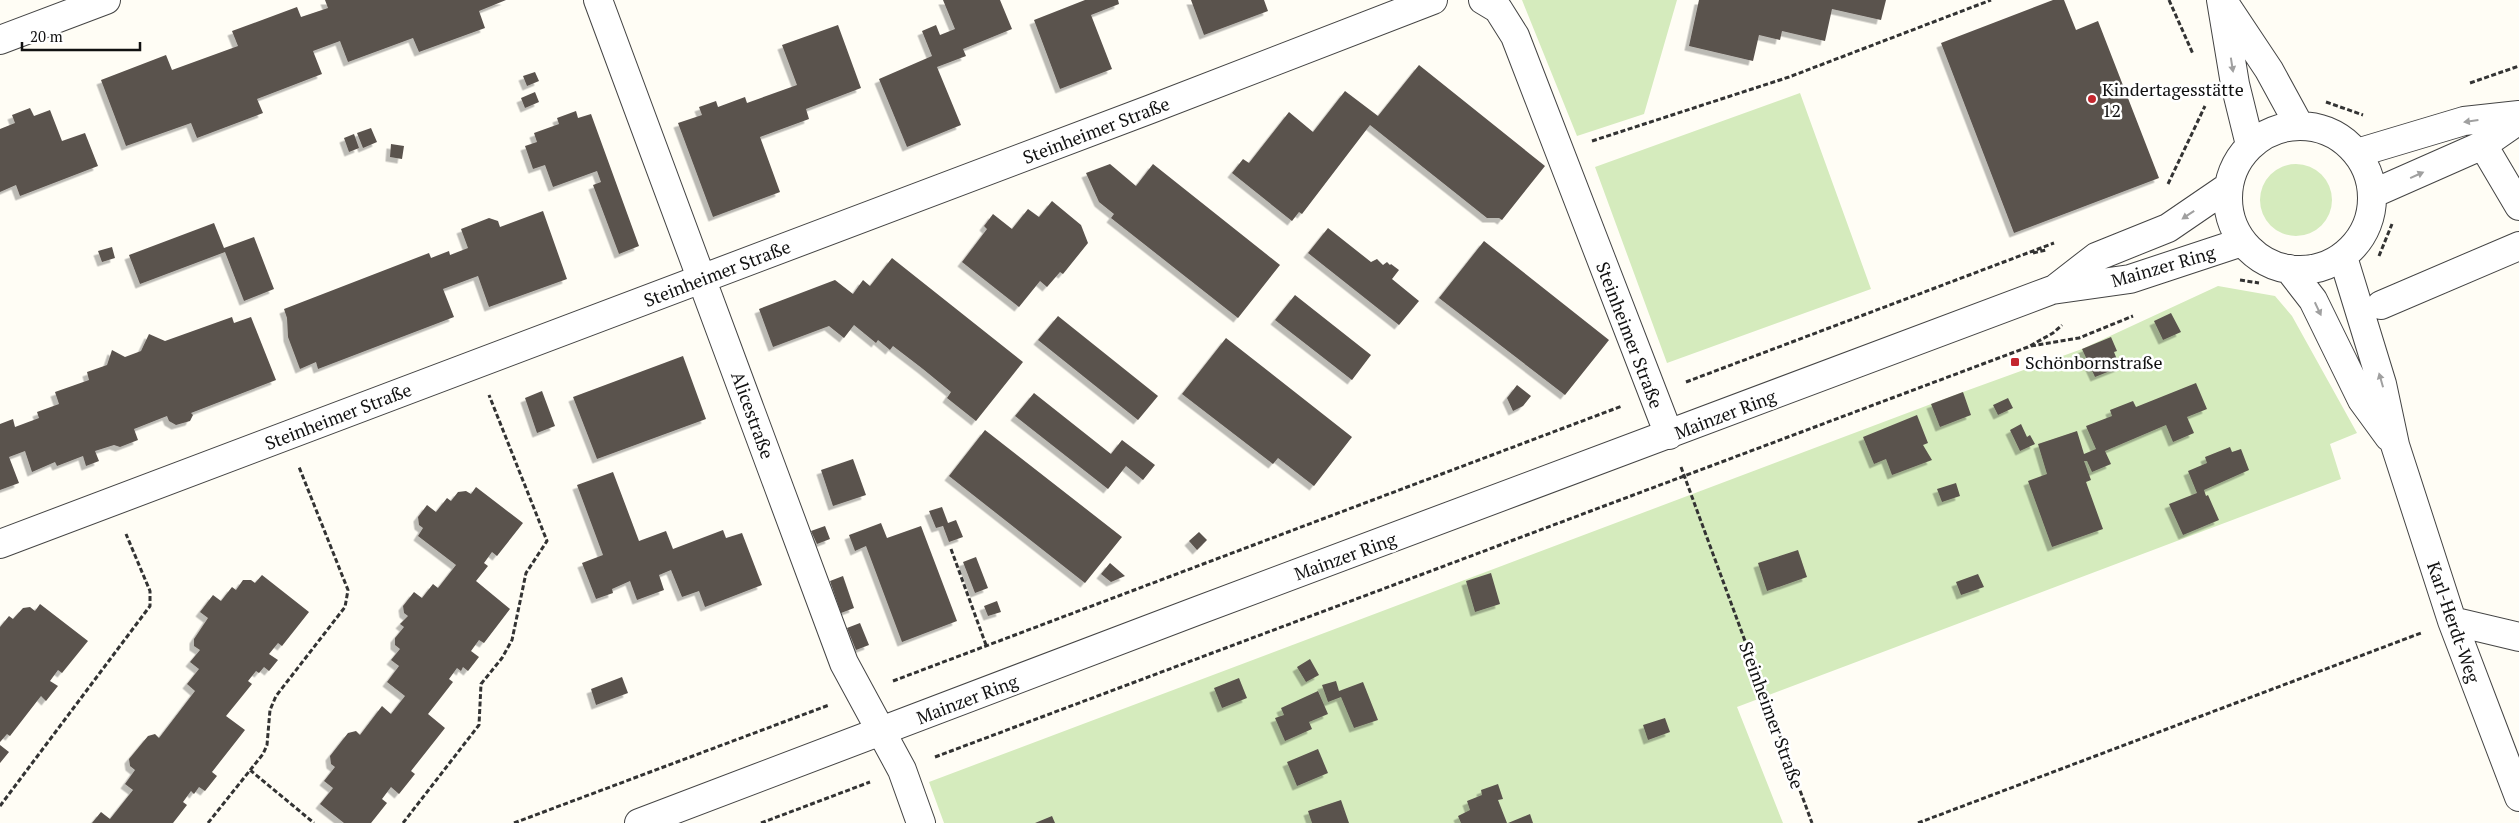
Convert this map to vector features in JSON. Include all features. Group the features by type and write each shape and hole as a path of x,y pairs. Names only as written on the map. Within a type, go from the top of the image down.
{"street":[{"path":"0,40 106,0"},
{"name":"Alicestraße","path":"598,0 844,662 902,770 921,823"},
{"name":"Steinheimer Straße","path":"0,544 1433,0"},
{"name":"Steinheimer Straße","path":"1483,0 1498,9 1515,36 1668,435"},
{"path":"2221,0 2269,70 2299,125"},
{"path":"2221,0 2235,84 2250,145"},
{"path":"2357,153 2464,121 2519,115"},
{"path":"2372,194 2482,145 2519,120"},
{"path":"2299,125 2321,128 2341,138 2357,153 2368,172 2372,194 2370,218 2359,240 2342,257 2326,266 2308,270 2289,269 2271,264 2255,255 2242,242 2233,225 2228,206 2228,187 2235,164 2250,145 2265,134 2281,128 2299,125"},
{"path":"2482,145 2519,206"},
{"name":"Mainzer Ring","path":"2052,290 2096,257 2168,228 2228,187"},
{"name":"Mainzer Ring","path":"639,823 1194,612 2052,290 2130,279 2242,242"},
{"path":"2380,305 2519,246"},
{"name":"Karl-Herdt-Weg","path":"2342,257 2382,384 2395,445 2452,621 2519,797"},
{"name":"Karl-Herdt-Weg","path":"2289,269 2313,300 2362,400 2395,445"},
{"path":"2452,621 2519,637"}],"path":[{"path":"1558,152 1789,76 1991,0"},
{"path":"2169,0 2195,60"},
{"path":"2380,305 2374,285 2375,266 2395,219"},
{"path":"514,823 2025,254"},
{"path":"2238,280 2262,284"},
{"path":"761,823 1685,477 2028,346 2079,338 2140,313"},
{"path":"403,823 479,725 481,684 502,658 512,640 526,573 547,541 477,364"},
{"name":"Steinheimer Straße","path":"1668,435 1812,823"},
{"path":"208,823 268,744 270,710 276,696 345,607 348,600 348,590 287,436"},
{"path":"0,806 150,606 150,591 113,502"},
{"path":"951,549 986,645"},
{"path":"1918,823 2452,621"},
{"path":"250,770 314,823"}],"green space":[{"path":"1522,0 1677,0 1644,114 1577,136"},
{"path":"1800,93 1871,289 1667,363 1595,167"},
{"path":"2303,164 2322,174 2330,186 2332,200 2330,214 2322,226 2310,234 2289,236 2270,226 2262,214 2260,193 2270,174 2282,166"},
{"path":"2218,286 2275,296 2292,316 2357,433 2330,444 2341,479 1737,707 1783,823 944,823 929,782 1963,392 2082,349"}],"building":[{"path":"325,0 506,0 479,11 485,28 419,52 413,38 348,62 340,41 313,51 322,74 257,99 263,113 197,138 191,123 126,146 101,80 166,55 172,70 238,46 232,31 297,7 301,17 328,8"},
{"path":"943,0 1000,0 1012,29 963,49 966,56 937,67 961,125 907,147 879,79 932,56 922,31 936,25 940,35 955,29"},
{"path":"1085,0 1118,0 1119,4 1091,15 1112,69 1060,89 1034,20"},
{"path":"1191,0 1264,0 1268,11 1204,35"},
{"path":"1699,0 1886,0 1881,20 1832,9 1825,41 1782,31 1780,40 1759,35 1753,61 1689,46"},
{"path":"2053,0 2064,0 2076,30 2098,21 2159,178 2014,233 1941,43"},
{"path":"838,25 861,88 806,109 809,119 760,137 780,192 713,217 678,123 702,115 699,107 716,101 718,107 745,97 747,103 797,85 782,45"},
{"path":"1419,65 1545,166 1502,220 1499,218 1487,218 1370,125 1302,214 1299,212 1292,221 1232,173 1243,159 1249,163 1289,112 1313,132 1345,91 1378,116"},
{"path":"535,72 539,81 527,86 523,76"},
{"path":"535,92 539,102 525,108 521,98"},
{"path":"30,108 34,116 50,110 62,141 85,133 98,166 20,196 16,185 0,192 0,129 15,123 12,115"},
{"path":"576,111 578,118 591,114 639,246 619,254 593,185 601,182 597,171 553,187 545,165 533,169 525,146 537,142 534,133 559,124 557,118"},
{"path":"371,128 377,142 363,148 357,133"},
{"path":"354,134 359,148 349,152 344,138"},
{"path":"391,144 404,146 402,159 390,157"},
{"path":"1110,164 1136,186 1153,164 1280,265 1238,318 1111,218 1114,214 1099,202 1086,173"},
{"path":"1052,201 1081,225 1088,243 1063,274 1060,272 1047,287 1040,281 1019,307 962,262 987,229 984,226 993,214 1012,229 1028,209 1039,217"},
{"path":"543,211 567,279 489,307 478,276 443,289 454,317 318,369 316,362 300,369 288,337 287,318 284,309 429,253 431,258 449,251 450,255 468,248 461,229 489,218 498,221 500,227"},
{"path":"214,223 224,248 254,237 274,289 244,301 225,252 140,284 129,255"},
{"path":"1328,228 1371,262 1377,259 1383,265 1387,262 1399,270 1392,279 1419,301 1399,325 1308,253"},
{"path":"1484,241 1609,340 1565,395 1439,298"},
{"path":"112,247 115,258 102,262 98,251"},
{"path":"892,258 1023,362 976,421 947,398 951,392 923,369 893,346 890,350 878,340 876,343 854,325 844,338 829,326 773,347 759,309 835,280 853,294 863,280 870,286"},
{"path":"1295,295 1371,355 1352,380 1275,320"},
{"path":"2171,313 2181,332 2163,340 2154,321"},
{"path":"1058,316 1158,396 1138,420 1038,340"},
{"path":"232,317 234,323 251,317 276,380 191,413 193,415 190,421 176,425 169,421 167,416 134,429 138,440 120,447 114,445 95,451 99,461 86,466 83,456 57,466 55,462 32,472 25,451 9,457 19,483 0,490 0,424 13,419 15,427 39,418 37,412 59,404 55,392 89,380 87,372 107,365 112,350 125,357 141,351 149,334 165,341"},
{"path":"2111,337 2117,351 2114,352 2120,367 2095,377 2082,349"},
{"path":"1226,338 1352,437 1314,486 1278,458 1273,464 1182,394"},
{"path":"683,356 706,419 597,459 573,397"},
{"path":"2196,383 2207,409 2187,417 2194,433 2173,442 2166,425 2105,451 2111,464 2092,472 2087,461 2084,461 2091,480 2086,482 2103,529 2052,547 2028,481 2047,474 2038,444 2077,431 2084,454 2096,449 2086,426 2112,416 2110,410 2133,401 2136,407"},
{"path":"1517,385 1531,396 1523,406 1513,411 1507,398"},
{"path":"542,391 555,426 537,433 525,398"},
{"path":"1963,392 1971,415 1940,427 1931,404"},
{"path":"1034,393 1111,454 1122,440 1155,465 1143,480 1126,466 1108,489 1015,416"},
{"path":"2008,398 2013,408 1998,415 1993,405"},
{"path":"1917,415 1928,443 1923,445 1932,460 1892,475 1886,459 1874,464 1863,437"},
{"path":"2021,424 2027,437 2030,435 2035,444 2020,451 2010,430"},
{"path":"985,430 1122,537 1085,583 949,476"},
{"path":"2230,447 2232,452 2241,449 2249,470 2204,490 2219,520 2183,535 2169,504 2197,493 2188,471 2207,463 2205,457"},
{"path":"853,459 866,495 833,506 821,470"},
{"path":"613,472 639,541 666,531 673,549 723,530 726,538 742,533 762,585 705,607 699,591 682,597 671,570 659,575 664,590 637,600 630,581 612,589 613,593 596,599 582,563 603,555 577,485"},
{"path":"1956,483 1960,496 1942,502 1937,489"},
{"path":"476,487 523,523 497,556 492,552 484,563 488,566 476,581 510,609 484,643 479,640 471,651 479,657 468,671 463,667 461,671 457,668 449,679 453,682 428,714 445,728 411,771 415,774 399,794 391,787 382,799 387,803 371,823 344,823 320,804 333,788 324,781 335,767 331,764 330,756 348,733 356,731 360,735 382,706 391,714 405,696 387,682 399,666 391,660 400,649 395,645 395,638 404,627 400,624 408,616 404,613 403,606 414,592 422,598 433,584 438,588 456,565 418,536 423,528 419,525 418,517 427,505 436,512 447,498 451,501 458,492 466,491 471,494"},
{"path":"942,507 948,523 956,520 963,537 949,542 943,526 936,528 929,511"},
{"path":"881,523 887,538 921,526 957,621 902,642 866,546 855,551 849,535"},
{"path":"825,526 830,539 817,544 811,531"},
{"path":"1199,532 1207,540 1197,550 1189,541"},
{"path":"1798,550 1807,577 1767,591 1758,563"},
{"path":"976,557 988,588 975,593 963,562"},
{"path":"1110,563 1125,576 1111,582 1101,574"},
{"path":"1491,573 1500,604 1475,612 1466,581"},
{"path":"1978,574 1984,587 1961,595 1956,582"},
{"path":"262,575 309,612 282,646 278,643 269,654 278,660 269,671 264,667 259,673 256,671 248,681 252,684 226,716 245,730 212,772 217,776 205,791 199,787 194,794 191,791 183,802 187,805 173,823 92,823 101,812 110,819 133,790 125,784 135,770 130,766 129,759 148,736 155,734 159,738 195,691 187,684 199,669 190,662 200,650 194,646 194,639 208,618 200,612 213,595 221,601 232,587 236,590 243,580 251,580 255,583"},
{"path":"843,576 854,608 841,613 830,581"},
{"path":"997,601 1001,612 988,616 984,606"},
{"path":"40,604 88,641 62,673 58,670 50,681 58,686 46,701 41,696 10,736 7,734 0,742 0,627 9,616 13,619 23,608 30,607 35,611"},
{"path":"860,623 869,645 856,650 847,628"},
{"path":"1310,659 1319,675 1306,682 1297,667"},
{"path":"622,677 628,693 596,705 591,689"},
{"path":"1239,678 1247,698 1222,708 1214,688"},
{"path":"1336,681 1339,691 1363,682 1378,720 1354,728 1341,697 1328,702 1322,685"},
{"path":"1318,691 1328,714 1309,722 1312,729 1285,741 1275,718 1284,715 1281,708"},
{"path":"1665,718 1670,732 1648,740 1643,725"},
{"path":"0,745 9,752 0,763"},
{"path":"1318,749 1328,773 1297,786 1287,762"},
{"path":"1498,784 1503,799 1498,800 1507,823 1461,823 1458,816 1470,810 1467,801 1482,795 1481,790"},
{"path":"1341,800 1349,823 1312,823 1308,811"},
{"path":"1530,814 1533,823 1508,823"},
{"path":"1052,816 1055,823 1035,823"}],"place":[{"name":"Kindertagesstätte 12","path":"2092,99"},
{"name":"Schönbornstraße","path":"2015,362"}]}
